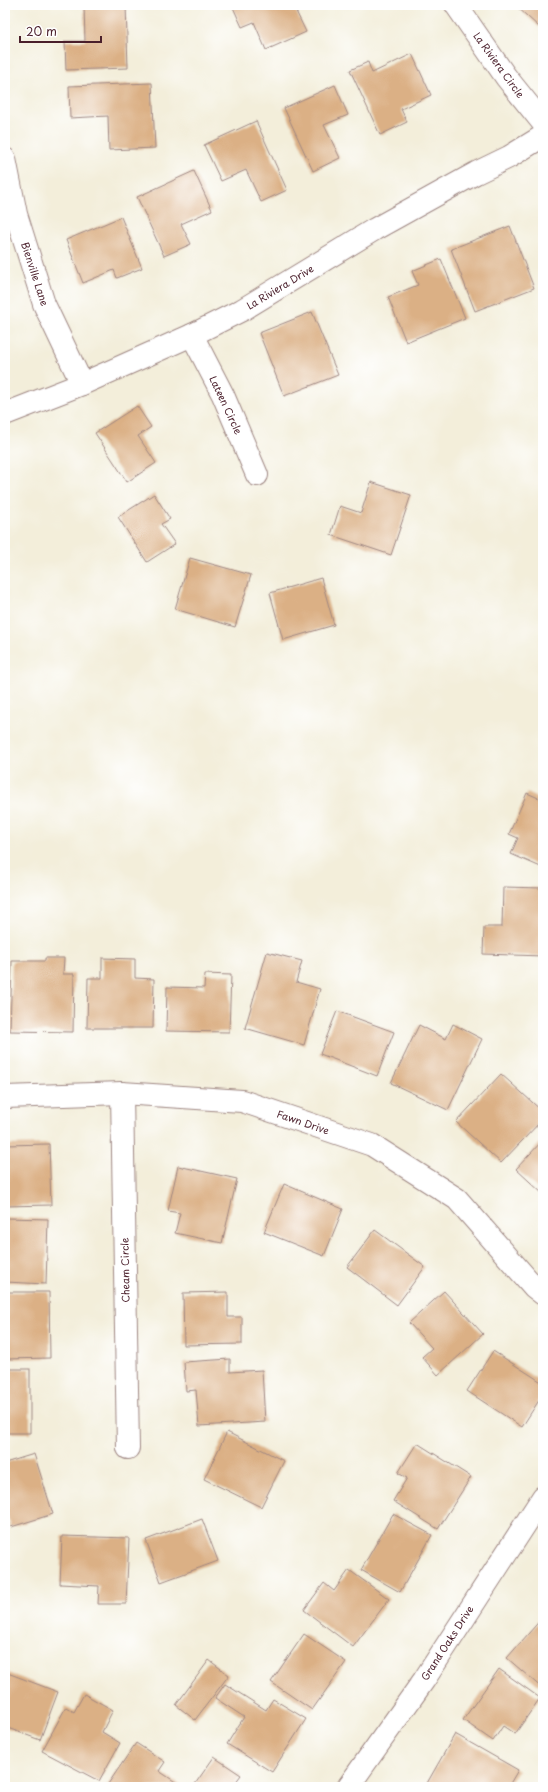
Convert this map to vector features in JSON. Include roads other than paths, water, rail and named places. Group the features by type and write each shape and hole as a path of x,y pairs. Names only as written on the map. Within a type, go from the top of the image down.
{"street":[{"name":"La Riviera Circle","path":"456,5 506,77 543,123"},
{"name":"La Riviera Drive","path":"5,414 82,384 192,335 242,310 375,229 476,173 509,157 543,136"},
{"name":"Bienville Lane","path":"5,159 16,214 44,304 82,384"},
{"name":"Lateen Circle","path":"192,335 223,395 257,475"},
{"name":"Fawn Drive","path":"5,1096 122,1093 242,1101 372,1145 457,1199 534,1287 543,1294"},
{"name":"Cheam Circle","path":"122,1093 128,1448"},
{"name":"Grand Oaks Drive","path":"348,1787 424,1680 543,1497"}]}
